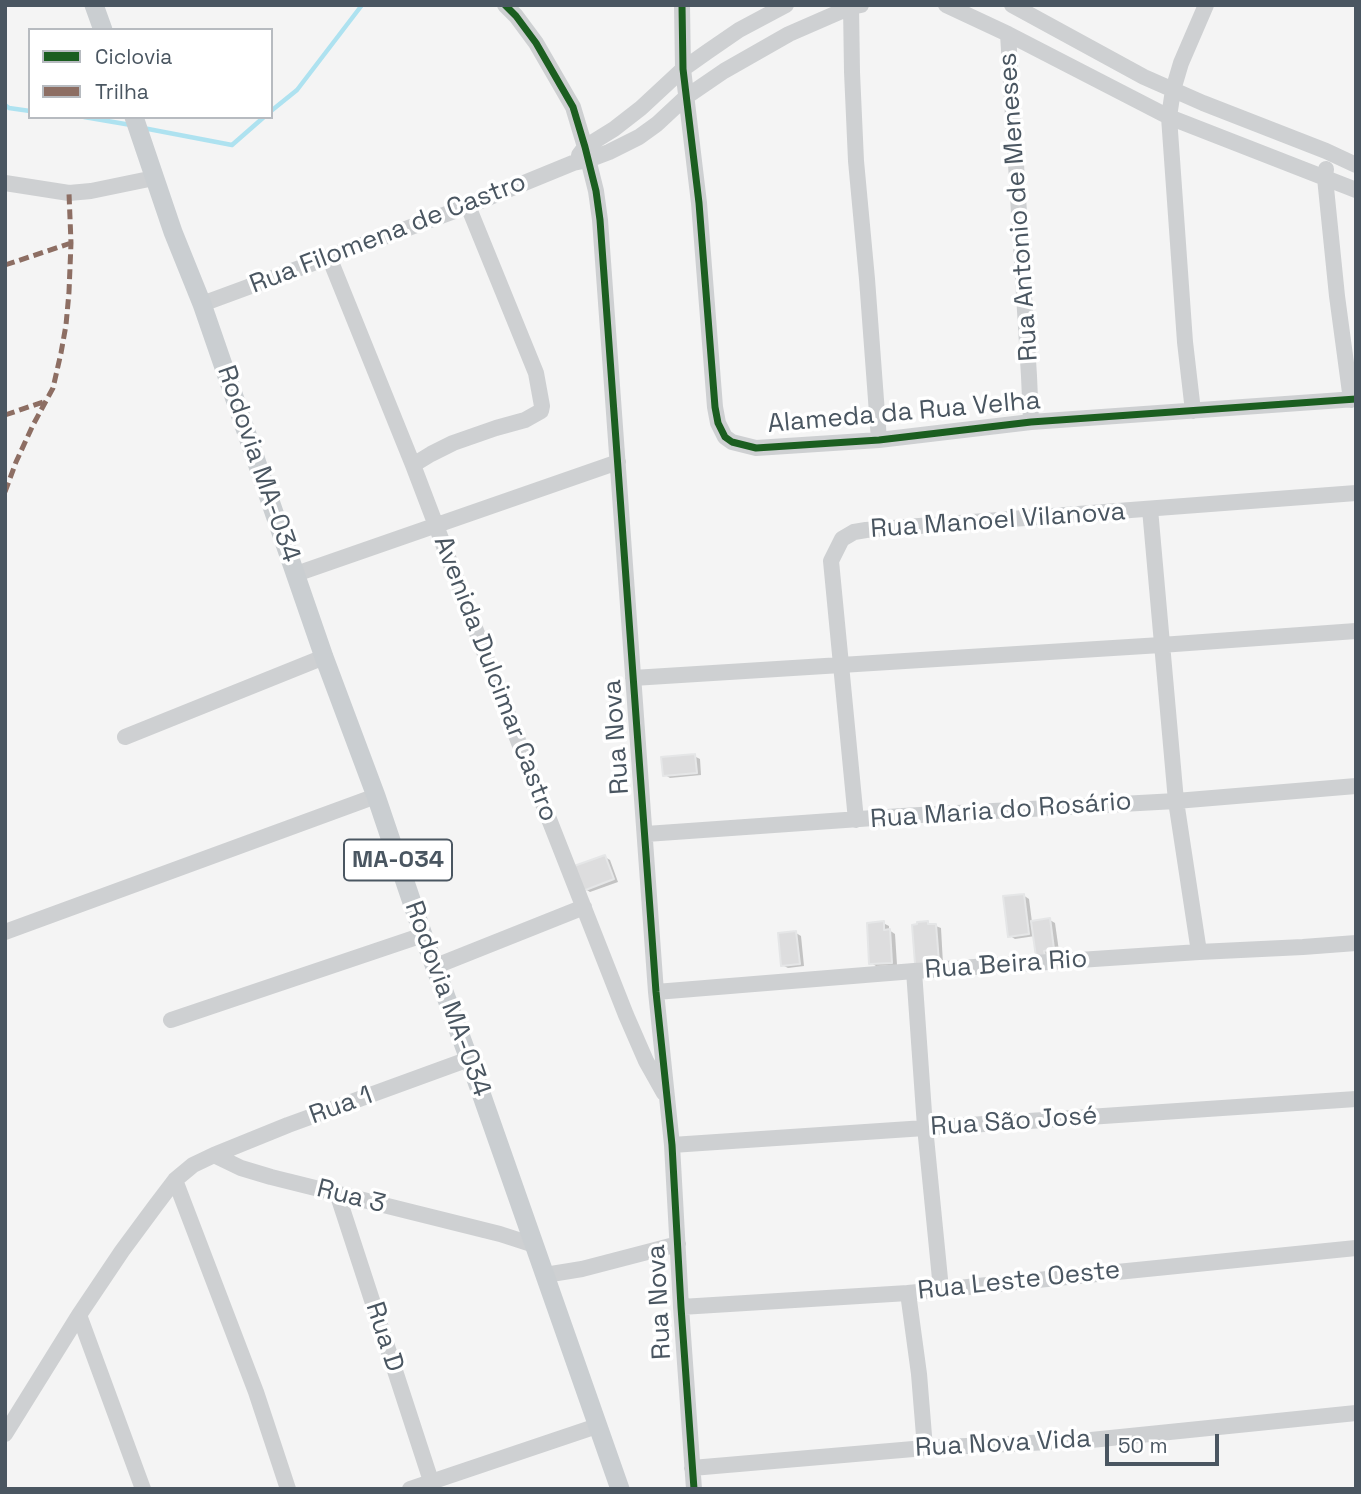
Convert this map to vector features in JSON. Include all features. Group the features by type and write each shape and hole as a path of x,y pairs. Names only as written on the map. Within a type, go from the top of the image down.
{"main road":[{"path":"94,5 102,28"},
{"name":"MA-034","path":"135,119 155,178"},
{"name":"Rodovia MA-034","path":"155,178 202,304 324,657 376,796 620,1489"}],"street":[{"name":"Rua Nova","path":"505,5 536,43 573,107 582,156 596,191 600,220 656,992 673,1145 694,1489"},
{"name":"Alameda da Rua Velha","path":"682,5 683,69 699,204 715,407 718,423 725,437 732,442 756,447 878,440 1031,422 1354,400"},
{"path":"582,156 641,108 683,69 739,30 786,5"},
{"path":"946,5 1169,117 1356,190"},
{"path":"1012,5 1144,77 1356,166"},
{"path":"1193,411 1185,342 1169,117 1181,63 1206,5"},
{"name":"Alameda da Rua Velha","path":"582,156 609,152 639,137 686,97 724,71 789,34 854,6 852,72 856,161 878,440"},
{"name":"Rua Antonio de Meneses","path":"1008,34 1031,422"},
{"path":"1330,153 1325,178 1337,296 1354,400"},
{"name":"Rua Filomena de Castro","path":"202,304 468,206 582,156"},
{"path":"5,183 68,193 155,178"},
{"path":"413,465 453,443 525,420 541,411 543,403 536,373 468,206"},
{"name":"Avenida Dulcimar Castro","path":"329,257 413,465 617,992 646,1062 667,1098"},
{"path":"296,574 618,462"},
{"name":"Rua Manoel Vilanova","path":"856,820 831,561 842,539 854,532 1356,493"},
{"path":"1150,509 1176,801 1199,952"},
{"path":"633,678 1356,631"},
{"path":"125,737 324,657"},
{"name":"Rua Maria do Rosário","path":"646,834 1176,801 1356,786"},
{"path":"5,932 376,796"},
{"path":"436,966 584,907"},
{"path":"171,1020 423,935"},
{"name":"Rua Beira Rio","path":"656,992 914,971 1356,943"},
{"path":"914,971 925,1127 941,1289"},
{"name":"Rua 1","path":"214,1155 469,1059"},
{"name":"Rua São José","path":"673,1145 1356,1099"},
{"path":"5,1434 121,1251 176,1180 193,1165 214,1155"},
{"name":"Rua 3","path":"214,1155 241,1168 271,1177 500,1234 534,1245"},
{"path":"176,1180 256,1392 288,1489"},
{"name":"Rua D","path":"337,1193 431,1481"},
{"path":"545,1275 582,1269 678,1244"},
{"name":"Rua Leste Oeste","path":"681,1307 908,1293 1356,1248"},
{"path":"908,1293 919,1374 925,1448"},
{"path":"79,1315 143,1489"},
{"name":"Rua Nova Vida","path":"692,1468 925,1448 1091,1440 1356,1413"},
{"path":"410,1489 597,1426"}],"building":[{"path":"695,754 697,773 663,776 661,757"},
{"path":"605,855 614,879 583,891 574,866"},
{"path":"1024,894 1029,934 1008,937 1003,896"},
{"path":"1050,918 1054,949 1044,951 1045,955 1036,957 1031,921"},
{"path":"884,921 884,930 890,929 892,963 869,964 867,923"},
{"path":"928,921 928,924 936,924 939,962 915,964 912,925"},
{"path":"796,931 800,964 781,966 778,933"}],"waterway":[{"path":"273,109 297,90 362,5"},
{"path":"5,105 28,111"},
{"path":"96,119 131,125"},
{"path":"143,128 232,145 262,119"}],"marked path":[{"path":"5,492 33,425 53,388 61,353 69,292 69,193"},
{"path":"5,265 71,243"},
{"path":"5,415 46,401"}],"cycle path":[{"path":"505,5 536,43 573,107 596,191 600,220 656,992 672,1145 694,1489"},
{"path":"682,5 683,69 699,203 715,407 718,423 725,437 732,442 756,448 879,440 1031,422 1356,399"}]}
